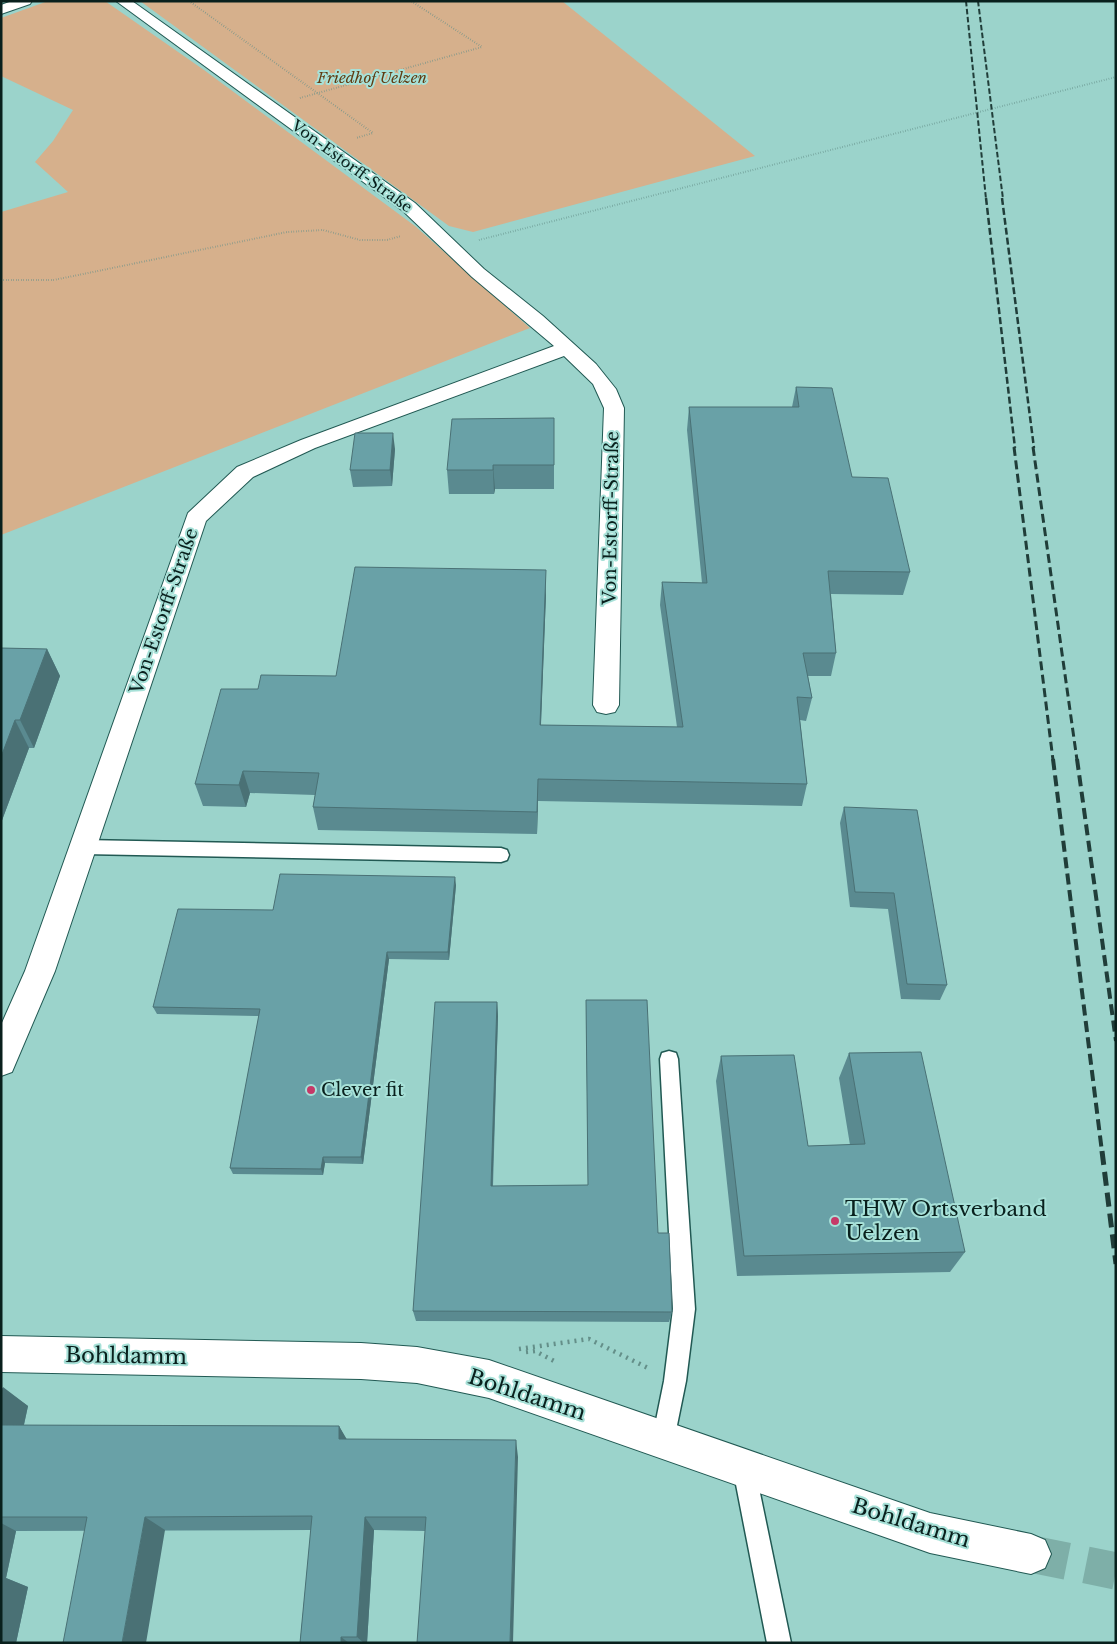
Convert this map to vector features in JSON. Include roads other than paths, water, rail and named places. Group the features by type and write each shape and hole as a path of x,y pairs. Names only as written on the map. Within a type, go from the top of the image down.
{"street":[{"path":"1,10 25,1"},
{"name":"Von-Estorff-Straße","path":"124,1 409,207 434,228 478,273 536,320 596,373 609,391 614,408 606,705"},
{"name":"Von-Estorff-Straße","path":"1,1062 40,971 196,518 245,472 308,444 567,348"},
{"name":"Bohldamm","path":"1,1354 361,1361 417,1365 489,1379 930,1533 1031,1554"}],"lane":[{"path":"83,847 501,855"},
{"path":"663,1440 675,1381 684,1309 669,1059"},
{"path":"744,1468 780,1639"}],"tunnel":[{"path":"1031,1554 1116,1571"}],"railway":[{"path":"966,1 986,199"},
{"path":"978,1 1003,199"},
{"path":"986,198 1015,448"},
{"path":"1002,198 1034,448"},
{"path":"1014,447 1053,760"},
{"path":"1033,447 1077,760"},
{"path":"1053,759 1102,1152"},
{"path":"1077,759 1116,1041"},
{"path":"1102,1151 1116,1264"}],"place":[{"name":"Clever fit","path":"311,1090"},
{"name":"THW Ortsverband Uelzen","path":"835,1221"}],"park label":[{"name":"Friedhof Uelzen","path":"372,77"}]}
